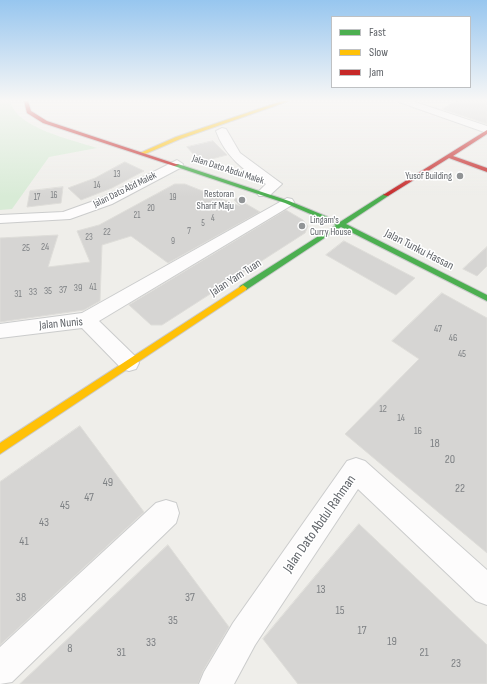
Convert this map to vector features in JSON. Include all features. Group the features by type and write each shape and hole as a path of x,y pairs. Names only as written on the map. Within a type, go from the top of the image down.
{"main road":[{"name":"Jalan Dato Abdul Malek","path":"82,133 264,193 340,224"},
{"path":"143,153 166,142 194,133"},
{"name":"Jalan Yam Tuan","path":"0,448 340,224 484,133"},
{"path":"449,156 487,170"},
{"name":"Jalan Tunku Hassan","path":"340,224 487,298"}],"street":[{"path":"223,133 225,140 240,161 275,184 264,193"},
{"name":"Jalan Dato Abd Malek","path":"0,219 65,216 107,201 177,164"},
{"path":"86,320 287,202"},
{"name":"Jalan Nunis","path":"0,331 86,320 129,364"},
{"name":"Jalan Dato Abdul Rahman","path":"216,684 244,634 356,470 487,590"},
{"path":"0,670 166,513"}],"green space":[{"path":"0,133 50,133 97,148 49,157 12,209 0,210"}],"building":[{"path":"213,141 227,155 200,162 187,147"},
{"path":"125,162 144,171 112,188 81,200 68,188 95,178"},
{"path":"175,184 185,184 240,206 234,200 236,198 260,212 168,263 131,236 102,245 100,301 84,310 0,322 0,238 58,235 48,267 90,262 77,231 99,225"},
{"path":"63,187 61,203 27,207 30,191"},
{"path":"286,210 303,220 308,226 305,233 162,325 151,325 129,305"},
{"path":"344,241 415,278 396,295 326,255"},
{"path":"487,247 487,266 477,276 463,269"},
{"path":"442,293 487,318 487,553 345,434 419,359 392,341"},
{"path":"80,426 144,512 0,645 0,482"},
{"path":"359,524 487,645 487,684 298,684 263,639"},
{"path":"168,545 229,627 203,671 198,684 20,684"}],"traffic: fast":[{"path":"176,165 287,202 340,224 487,298"},
{"path":"243,288 386,195"}],"traffic: slow":[{"path":"143,153 193,133"},
{"path":"0,449 243,288"}],"traffic: jam":[{"path":"78,133 176,165"},
{"path":"386,195 486,133"},
{"path":"449,156 487,170"}],"place":[{"name":"Yusof Building","path":"460,176"},
{"name":"Restoran Sharif Maju","path":"242,200"},
{"name":"Lingam's Curry House","path":"302,226"}]}
